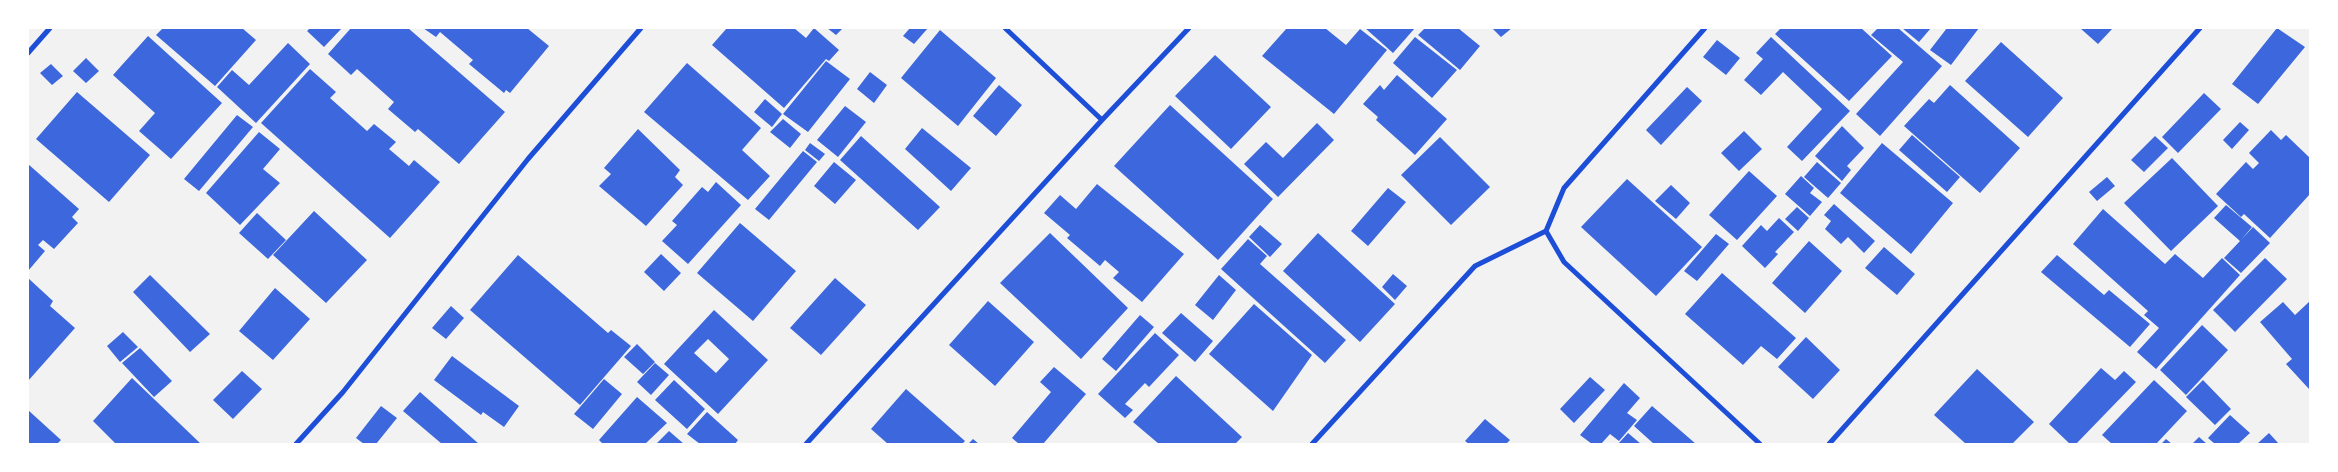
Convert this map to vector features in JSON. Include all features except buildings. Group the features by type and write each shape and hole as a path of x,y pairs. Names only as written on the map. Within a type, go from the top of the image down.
{"street":[{"path":"28,53 50,28"},
{"path":"296,444 343,392 528,160 641,28"},
{"path":"1005,28 1102,120"},
{"path":"806,444 1102,120 1189,28"},
{"path":"1312,444 1475,266 1546,231 1564,188 1704,28"},
{"path":"1829,444 2200,28"},
{"path":"1546,231 1564,262 1760,444"}]}
